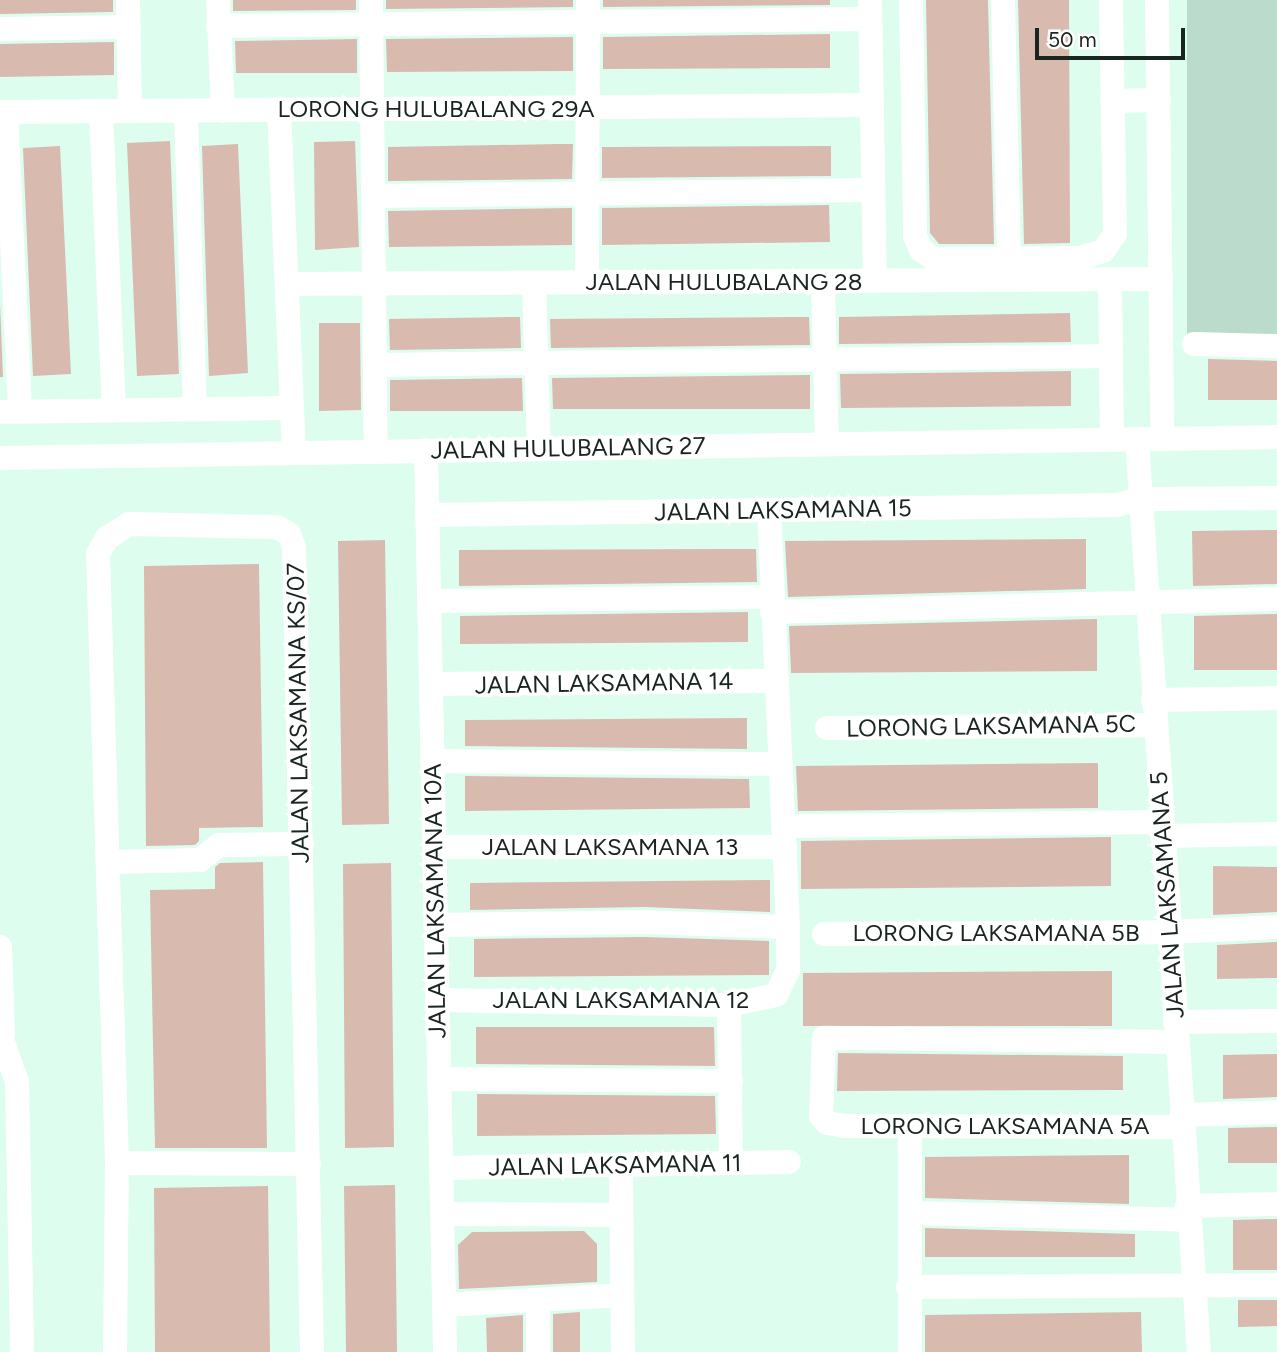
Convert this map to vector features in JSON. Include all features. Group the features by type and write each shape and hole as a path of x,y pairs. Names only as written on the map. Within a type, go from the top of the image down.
{"street":[{"path":"128,0 130,111"},
{"path":"218,0 223,110"},
{"path":"911,0 915,236 921,250 934,258 1080,258 1103,251 1115,234 1111,0"},
{"path":"1003,0 1009,258"},
{"path":"1157,0 1162,439"},
{"path":"219,26 371,12 870,10 875,281"},
{"path":"587,282 588,11"},
{"path":"371,12 376,451"},
{"path":"0,29 128,27"},
{"path":"1112,101 1159,100"},
{"name":"LORONG HULUBALANG 29A","path":"3,112 588,107 872,110 913,114"},
{"path":"279,110 294,453"},
{"path":"101,111 114,410"},
{"path":"186,111 195,409"},
{"path":"3,112 10,412 291,408"},
{"path":"373,196 873,190"},
{"name":"JALAN LAKSAMANA 5","path":"1110,279 1111,356 1125,439 1139,499 1199,1352"},
{"name":"JALAN HULUBALANG 28","path":"287,284 1161,279"},
{"path":"822,281 827,444"},
{"path":"534,282 539,449"},
{"path":"1194,344 1277,346"},
{"path":"375,365 825,362 1111,356"},
{"name":"JALAN HULUBALANG 27","path":"0,458 1277,437"},
{"name":"JALAN LAKSAMANA 10A","path":"426,450 445,1352"},
{"name":"JALAN LAKSAMANA 15","path":"427,516 1118,505 1139,499 1277,498"},
{"path":"436,925 643,922 788,927 769,510"},
{"name":"JALAN LAKSAMANA KS/07","path":"115,1352 117,1163 98,554 107,538 129,524 277,527 289,534 294,547 312,1352"},
{"path":"429,601 772,604 1277,599"},
{"name":"JALAN LAKSAMANA 14","path":"431,684 777,681"},
{"path":"1153,699 1277,698"},
{"name":"LORONG LAKSAMANA 5C","path":"827,728 1156,725"},
{"path":"432,761 781,764"},
{"name":"JALAN LAKSAMANA 13","path":"434,847 785,836 1162,829 1277,834"},
{"path":"109,862 200,860 219,845 302,844"},
{"name":"JALAN LAKSAMANA 12","path":"437,1000 729,1004 776,995 788,970 788,927"},
{"name":"LORONG LAKSAMANA 5B","path":"824,933 1169,932 1277,927"},
{"path":"0,947 1,1034 17,1082 22,1352"},
{"path":"729,1004 732,1163"},
{"path":"1175,1032 1277,1021"},
{"name":"LORONG LAKSAMANA 5A","path":"1175,1032 824,1038 821,1116 827,1123 910,1126 1182,1121 1277,1112"},
{"path":"439,1079 731,1081"},
{"path":"910,1126 910,1352"},
{"name":"JALAN LAKSAMANA 11","path":"442,1168 789,1162"},
{"path":"117,1163 309,1164"},
{"path":"621,1165 622,1295 630,1349"},
{"path":"909,1213 1188,1213 1277,1204"},
{"path":"442,1214 621,1215"},
{"path":"908,1287 1193,1288 1277,1284"},
{"path":"444,1305 622,1295"},
{"path":"538,1300 538,1352"}],"green space":[{"path":"1187,0 1277,0 1277,338 1187,337"}],"building":[{"path":"0,0 113,0 113,12 0,14"},
{"path":"233,0 356,0 356,10 233,11"},
{"path":"386,0 573,0 573,7 386,9"},
{"path":"603,0 830,0 830,5 603,7"},
{"path":"926,0 988,0 994,244 939,244 930,233"},
{"path":"1018,0 1069,0 1070,243 1024,244"},
{"path":"830,34 830,68 603,69 603,37"},
{"path":"573,37 573,71 387,72 386,39"},
{"path":"357,39 357,73 236,73 235,41"},
{"path":"114,42 114,75 0,77 0,44"},
{"path":"170,141 179,374 137,376 127,143"},
{"path":"355,141 359,247 315,250 314,142"},
{"path":"238,144 248,373 209,376 202,146"},
{"path":"573,144 572,179 388,181 388,147"},
{"path":"60,146 71,374 33,376 23,148"},
{"path":"831,146 831,176 602,178 602,147"},
{"path":"829,205 830,242 602,245 602,208"},
{"path":"572,208 572,245 389,247 388,211"},
{"path":"0,303 3,377 0,377"},
{"path":"1070,313 1071,342 839,344 839,317"},
{"path":"520,317 521,348 390,350 389,319"},
{"path":"809,317 810,345 551,348 550,319"},
{"path":"319,323 360,323 361,410 319,411"},
{"path":"1208,359 1277,361 1277,400 1208,400"},
{"path":"1071,371 1071,406 841,408 840,374"},
{"path":"810,375 810,409 553,409 552,378"},
{"path":"522,378 523,411 390,411 390,380"},
{"path":"1277,530 1277,584 1193,586 1192,531"},
{"path":"1086,539 1086,589 788,597 785,541"},
{"path":"385,540 389,824 342,825 338,541"},
{"path":"756,549 757,582 459,586 459,550"},
{"path":"259,564 263,827 199,828 199,841 195,845 146,846 144,566"},
{"path":"748,612 748,642 460,644 460,616"},
{"path":"1277,614 1277,670 1194,670 1194,616"},
{"path":"1097,619 1097,671 791,673 789,626"},
{"path":"747,718 747,749 465,746 465,720"},
{"path":"1098,763 1098,808 798,811 796,766"},
{"path":"465,776 749,779 750,808 465,811"},
{"path":"1111,837 1111,886 801,889 801,841"},
{"path":"263,862 267,1148 155,1148 150,890 215,889 215,867 220,863"},
{"path":"391,863 394,1147 345,1148 343,864"},
{"path":"1213,866 1277,867 1277,912 1213,915"},
{"path":"770,880 770,912 644,907 470,910 470,883"},
{"path":"643,937 769,941 769,975 474,977 474,939"},
{"path":"1277,942 1277,978 1217,979 1217,945"},
{"path":"1112,971 1112,1026 803,1026 803,973"},
{"path":"476,1027 714,1027 715,1066 476,1064"},
{"path":"838,1053 1123,1056 1123,1090 837,1091"},
{"path":"1277,1054 1277,1097 1223,1099 1223,1055"},
{"path":"477,1094 715,1096 716,1134 477,1136"},
{"path":"1277,1127 1277,1163 1228,1163 1228,1128"},
{"path":"1129,1155 1129,1204 925,1198 925,1157"},
{"path":"395,1185 397,1352 346,1352 344,1186"},
{"path":"268,1186 270,1352 155,1352 154,1188"},
{"path":"1277,1219 1277,1270 1233,1270 1233,1220"},
{"path":"925,1228 1135,1234 1135,1257 925,1257"},
{"path":"584,1231 597,1244 597,1282 459,1289 458,1245 472,1232"},
{"path":"1238,1300 1277,1300 1277,1326 1238,1327"},
{"path":"580,1312 580,1352 553,1352 553,1314"},
{"path":"1141,1312 1142,1352 925,1352 925,1315"},
{"path":"523,1315 523,1352 487,1352 486,1318"}]}
